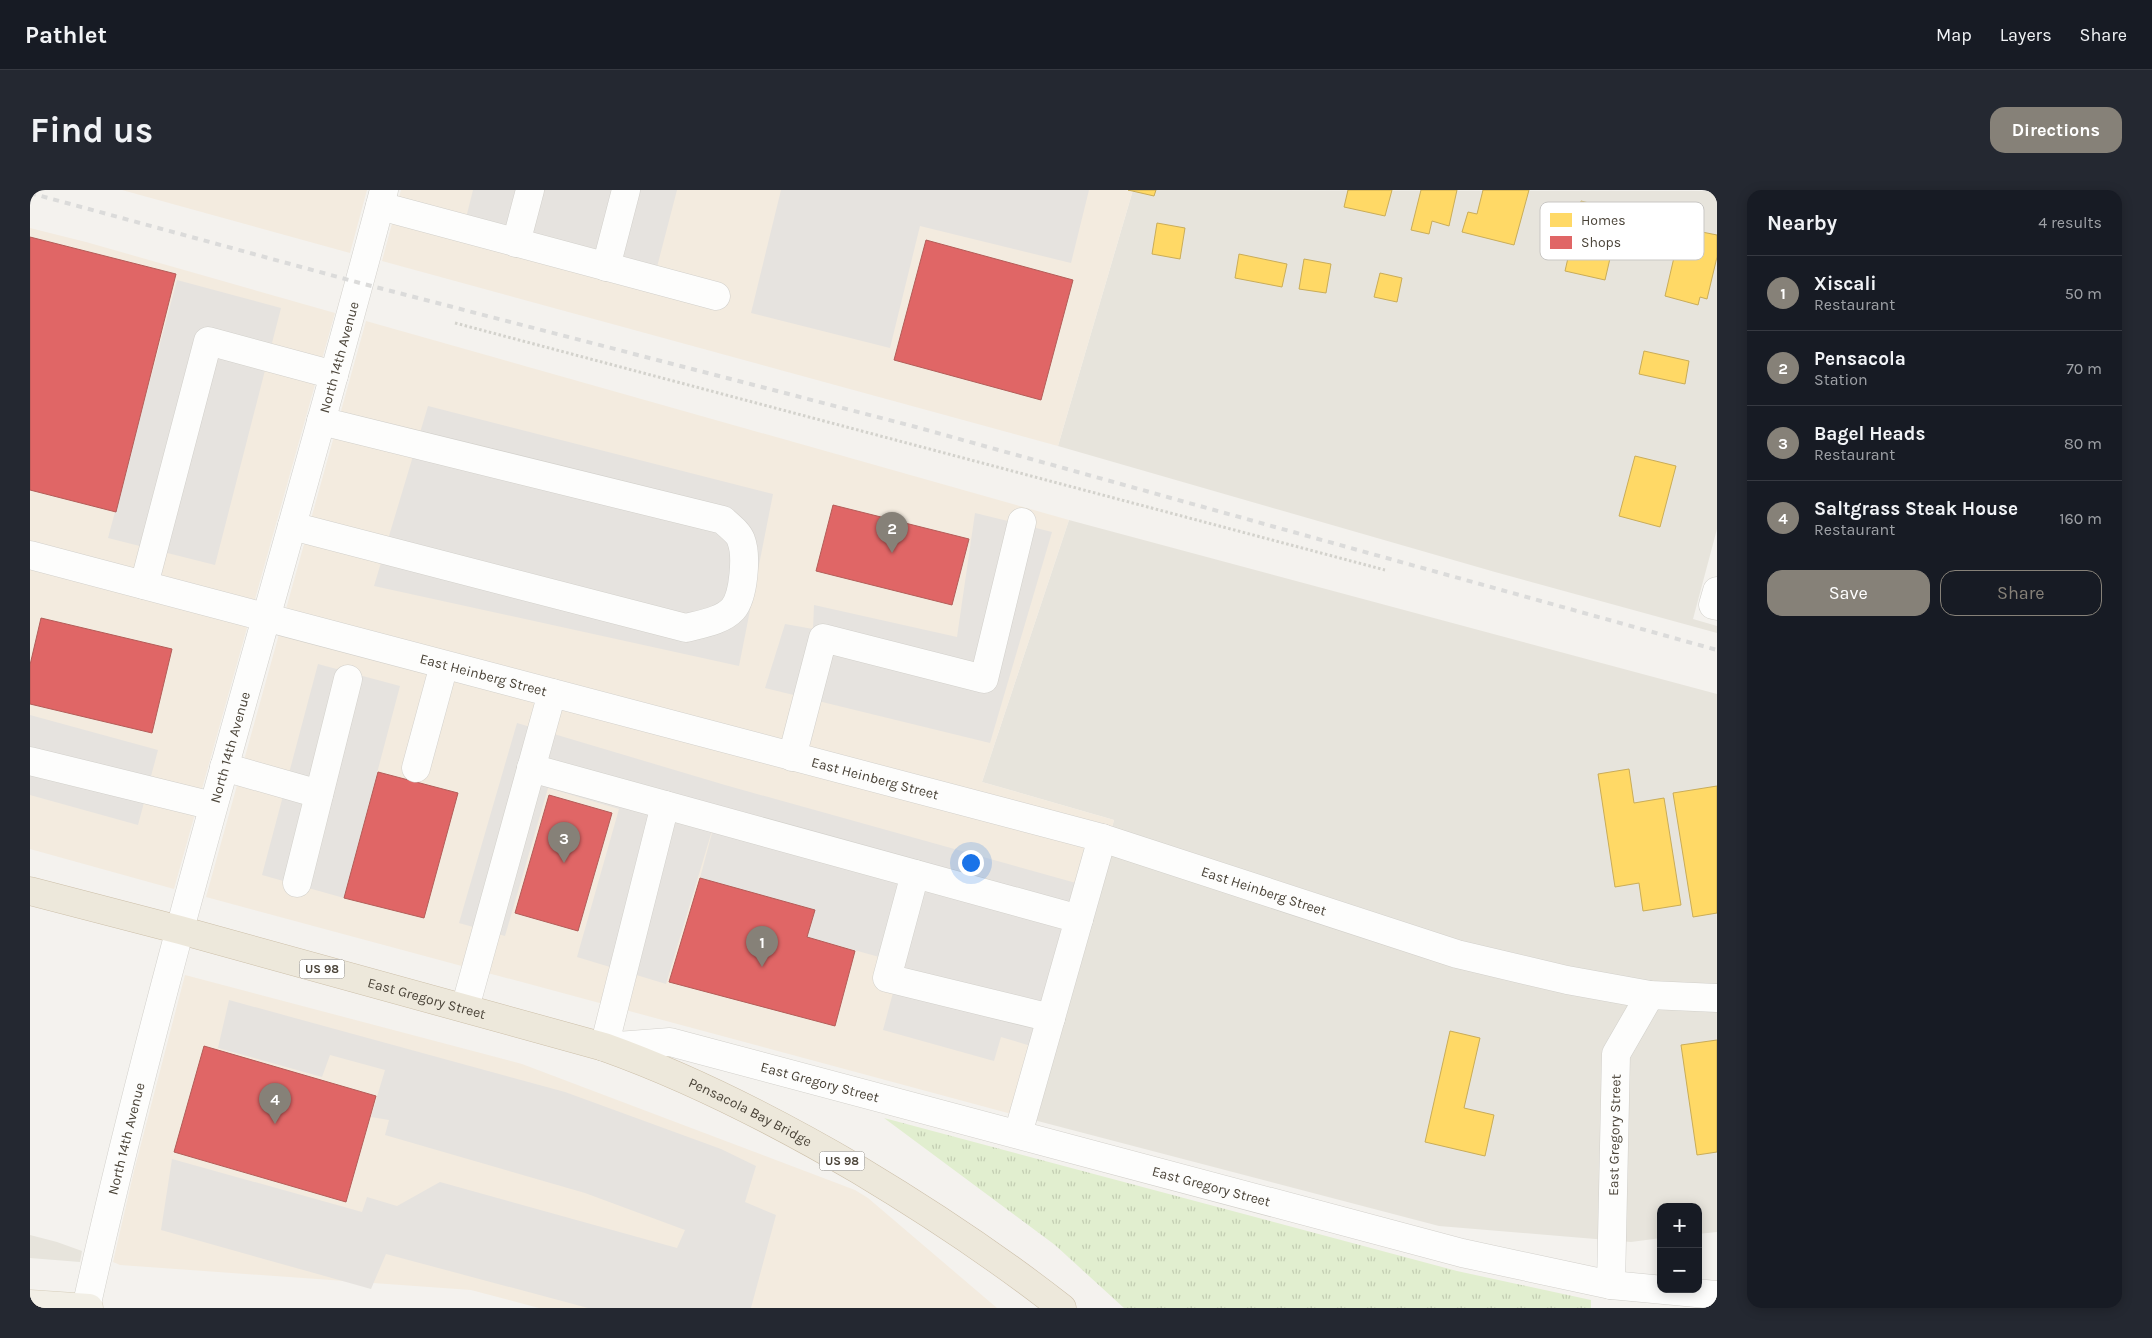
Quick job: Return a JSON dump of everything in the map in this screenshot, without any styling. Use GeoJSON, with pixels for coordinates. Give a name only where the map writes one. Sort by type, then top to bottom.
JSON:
{"type":"FeatureCollection","features":[{"type":"Feature","properties":{"kind":"highway","name":"East Gregory Street"},"geometry":{"type":"LineString","coordinates":[[30,890],[604,1047]]}},
{"type":"Feature","properties":{"kind":"highway","name":"Pensacola Bay Bridge"},"geometry":{"type":"LineString","coordinates":[[604,1047],[682,1077],[769,1118],[930,1213],[1062,1308]]}},
{"type":"Feature","properties":{"kind":"main road"},"geometry":{"type":"LineString","coordinates":[[30,1304],[87,1308]]}},
{"type":"Feature","properties":{"kind":"street"},"geometry":{"type":"LineString","coordinates":[[516,243],[530,190]]}},
{"type":"Feature","properties":{"kind":"street"},"geometry":{"type":"LineString","coordinates":[[606,266],[626,190]]}},
{"type":"Feature","properties":{"kind":"street"},"geometry":{"type":"LineString","coordinates":[[382,198],[516,243],[716,296]]}},
{"type":"Feature","properties":{"kind":"street","name":"North 14th Avenue"},"geometry":{"type":"LineString","coordinates":[[87,1308],[118,1168],[212,806],[267,618],[382,198]]}},
{"type":"Feature","properties":{"kind":"street"},"geometry":{"type":"LineString","coordinates":[[144,585],[208,341],[334,375]]}},
{"type":"Feature","properties":{"kind":"street"},"geometry":{"type":"LineString","coordinates":[[292,526],[686,628],[711,622],[733,608],[741,592],[744,565],[741,539],[722,520],[321,421]]}},
{"type":"Feature","properties":{"kind":"street"},"geometry":{"type":"LineString","coordinates":[[792,757],[823,638],[984,679],[1022,522]]}},
{"type":"Feature","properties":{"kind":"street","name":"East Heinberg Street"},"geometry":{"type":"LineString","coordinates":[[30,555],[1102,838],[1457,954],[1567,980],[1650,995],[1717,998]]}},
{"type":"Feature","properties":{"kind":"street"},"geometry":{"type":"LineString","coordinates":[[416,768],[444,665]]}},
{"type":"Feature","properties":{"kind":"street"},"geometry":{"type":"LineString","coordinates":[[297,883],[348,679]]}},
{"type":"Feature","properties":{"kind":"street"},"geometry":{"type":"LineString","coordinates":[[464,1008],[552,693]]}},
{"type":"Feature","properties":{"kind":"street"},"geometry":{"type":"LineString","coordinates":[[30,761],[212,806]]}},
{"type":"Feature","properties":{"kind":"street"},"geometry":{"type":"LineString","coordinates":[[224,767],[319,794]]}},
{"type":"Feature","properties":{"kind":"street"},"geometry":{"type":"LineString","coordinates":[[532,768],[1079,919]]}},
{"type":"Feature","properties":{"kind":"street"},"geometry":{"type":"LineString","coordinates":[[604,1047],[665,805]]}},
{"type":"Feature","properties":{"kind":"street"},"geometry":{"type":"LineString","coordinates":[[1018,1134],[1102,838]]}},
{"type":"Feature","properties":{"kind":"street"},"geometry":{"type":"LineString","coordinates":[[915,874],[887,978],[1051,1018]]}},
{"type":"Feature","properties":{"kind":"street","name":"East Gregory Street"},"geometry":{"type":"LineString","coordinates":[[1611,1285],[1616,1054],[1650,995]]}},
{"type":"Feature","properties":{"kind":"street","name":"East Gregory Street"},"geometry":{"type":"LineString","coordinates":[[604,1047],[670,1042],[1462,1254],[1611,1285],[1717,1296]]}},
{"type":"Feature","properties":{"kind":"path"},"geometry":{"type":"LineString","coordinates":[[455,323],[1385,570]]}},
{"type":"Feature","properties":{"kind":"shaded area"},"geometry":{"type":"Polygon","coordinates":[[[122,190],[367,190],[350,253],[122,190]]]}},
{"type":"Feature","properties":{"kind":"shaded area"},"geometry":{"type":"Polygon","coordinates":[[[401,190],[1133,190],[1058,446],[382,261],[401,190]]]}},
{"type":"Feature","properties":{"kind":"shaded area"},"geometry":{"type":"Polygon","coordinates":[[[473,190],[677,190],[657,267],[466,218],[473,190]]]}},
{"type":"Feature","properties":{"kind":"shaded area"},"geometry":{"type":"Polygon","coordinates":[[[781,190],[1089,190],[1071,263],[920,226],[890,348],[751,313],[781,190]]]}},
{"type":"Feature","properties":{"kind":"shaded area"},"geometry":{"type":"Polygon","coordinates":[[[1133,190],[1717,191],[1717,529],[1693,619],[1717,626],[1717,633],[1495,572],[1058,446],[1133,190]]]}},
{"type":"Feature","properties":{"kind":"shaded area"},"geometry":{"type":"Polygon","coordinates":[[[30,228],[86,242],[335,313],[174,889],[30,849],[30,228]]]}},
{"type":"Feature","properties":{"kind":"shaded area"},"geometry":{"type":"Polygon","coordinates":[[[177,280],[281,308],[215,565],[108,538],[177,280]]]}},
{"type":"Feature","properties":{"kind":"shaded area"},"geometry":{"type":"Polygon","coordinates":[[[366,321],[1069,520],[982,782],[1114,820],[1030,1119],[206,897],[366,321]]]}},
{"type":"Feature","properties":{"kind":"shaded area"},"geometry":{"type":"Polygon","coordinates":[[[428,406],[773,494],[739,666],[374,586],[428,406]]]}},
{"type":"Feature","properties":{"kind":"shaded area"},"geometry":{"type":"Polygon","coordinates":[[[975,513],[1052,532],[990,743],[765,688],[785,624],[813,629],[814,605],[957,637],[975,513]]]}},
{"type":"Feature","properties":{"kind":"shaded area"},"geometry":{"type":"Polygon","coordinates":[[[1069,520],[1717,694],[1717,1232],[1702,1234],[1702,1203],[1657,1203],[1657,1239],[1631,1242],[1439,1226],[1030,1119],[1114,820],[982,782],[1069,520]]]}},
{"type":"Feature","properties":{"kind":"shaded area"},"geometry":{"type":"Polygon","coordinates":[[[318,664],[400,686],[344,898],[262,875],[318,664]]]}},
{"type":"Feature","properties":{"kind":"shaded area"},"geometry":{"type":"Polygon","coordinates":[[[30,715],[158,750],[138,825],[30,795],[30,715]]]}},
{"type":"Feature","properties":{"kind":"shaded area"},"geometry":{"type":"Polygon","coordinates":[[[517,723],[725,785],[1076,883],[1031,1046],[1001,1037],[994,1061],[883,1030],[901,963],[807,937],[815,910],[700,878],[717,814],[666,984],[577,957],[619,809],[548,788],[505,936],[459,923],[517,723]]]}},
{"type":"Feature","properties":{"kind":"shaded area"},"geometry":{"type":"Polygon","coordinates":[[[185,975],[522,1064],[855,1190],[868,1198],[997,1308],[539,1308],[471,1290],[120,1265],[113,1262],[134,1171],[185,975]]]}},
{"type":"Feature","properties":{"kind":"shaded area"},"geometry":{"type":"Polygon","coordinates":[[[229,1000],[565,1092],[721,1149],[756,1166],[745,1202],[776,1215],[751,1308],[588,1308],[386,1254],[371,1289],[161,1230],[172,1159],[362,1212],[367,1197],[397,1206],[440,1182],[677,1248],[685,1230],[585,1193],[385,1135],[389,1120],[371,1117],[385,1070],[330,1055],[322,1077],[218,1048],[229,1000]]]}},
{"type":"Feature","properties":{"kind":"shaded area"},"geometry":{"type":"Polygon","coordinates":[[[30,1235],[82,1251],[80,1262],[30,1258],[30,1235]]]}},
{"type":"Feature","properties":{"kind":"green space"},"geometry":{"type":"Polygon","coordinates":[[[884,1118],[1457,1271],[1591,1300],[1591,1308],[1124,1308],[1055,1245],[884,1118]]]}},
{"type":"Feature","properties":{"kind":"building: Homes"},"geometry":{"type":"Polygon","coordinates":[[[1128,190],[1156,190],[1154,196],[1128,190]]]}},
{"type":"Feature","properties":{"kind":"building: Homes"},"geometry":{"type":"Polygon","coordinates":[[[1348,190],[1392,190],[1385,216],[1344,207],[1348,190]]]}},
{"type":"Feature","properties":{"kind":"building: Homes"},"geometry":{"type":"Polygon","coordinates":[[[1421,190],[1457,190],[1449,226],[1432,221],[1429,234],[1411,230],[1421,190]]]}},
{"type":"Feature","properties":{"kind":"building: Homes"},"geometry":{"type":"Polygon","coordinates":[[[1483,190],[1529,190],[1514,245],[1462,232],[1468,212],[1477,214],[1483,190]]]}},
{"type":"Feature","properties":{"kind":"building: Homes"},"geometry":{"type":"Polygon","coordinates":[[[1157,223],[1185,228],[1180,259],[1152,254],[1157,223]]]}},
{"type":"Feature","properties":{"kind":"building: Homes"},"geometry":{"type":"Polygon","coordinates":[[[1704,232],[1717,235],[1717,257],[1707,299],[1700,297],[1698,305],[1665,296],[1673,260],[1704,260],[1704,232]]]}},
{"type":"Feature","properties":{"kind":"building: Homes"},"geometry":{"type":"Polygon","coordinates":[[[1239,254],[1287,264],[1282,287],[1235,278],[1239,254]]]}},
{"type":"Feature","properties":{"kind":"building: Homes"},"geometry":{"type":"Polygon","coordinates":[[[1304,259],[1331,264],[1326,293],[1299,289],[1304,259]]]}},
{"type":"Feature","properties":{"kind":"building: Homes"},"geometry":{"type":"Polygon","coordinates":[[[1568,260],[1610,260],[1605,280],[1565,271],[1568,260]]]}},
{"type":"Feature","properties":{"kind":"building: Homes"},"geometry":{"type":"Polygon","coordinates":[[[1380,273],[1402,278],[1397,302],[1374,297],[1380,273]]]}},
{"type":"Feature","properties":{"kind":"building: Homes"},"geometry":{"type":"Polygon","coordinates":[[[1644,351],[1689,361],[1685,384],[1639,374],[1644,351]]]}},
{"type":"Feature","properties":{"kind":"building: Homes"},"geometry":{"type":"Polygon","coordinates":[[[1635,456],[1676,466],[1660,527],[1619,516],[1635,456]]]}},
{"type":"Feature","properties":{"kind":"building: Homes"},"geometry":{"type":"Polygon","coordinates":[[[1629,769],[1634,803],[1664,798],[1681,905],[1643,911],[1639,883],[1615,887],[1598,774],[1629,769]]]}},
{"type":"Feature","properties":{"kind":"building: Homes"},"geometry":{"type":"Polygon","coordinates":[[[1717,786],[1717,913],[1693,917],[1673,793],[1717,786]]]}},
{"type":"Feature","properties":{"kind":"building: Homes"},"geometry":{"type":"Polygon","coordinates":[[[1450,1031],[1480,1038],[1464,1108],[1494,1115],[1485,1156],[1425,1142],[1450,1031]]]}},
{"type":"Feature","properties":{"kind":"building: Homes"},"geometry":{"type":"Polygon","coordinates":[[[1717,1040],[1717,1152],[1697,1155],[1681,1045],[1717,1040]]]}},
{"type":"Feature","properties":{"kind":"building: Shops"},"geometry":{"type":"Polygon","coordinates":[[[30,237],[176,274],[116,512],[30,490],[30,237]]]}},
{"type":"Feature","properties":{"kind":"building: Shops"},"geometry":{"type":"Polygon","coordinates":[[[926,240],[1073,280],[1041,400],[894,360],[926,240]]]}},
{"type":"Feature","properties":{"kind":"building: Shops"},"geometry":{"type":"Polygon","coordinates":[[[833,505],[969,539],[952,605],[816,571],[833,505]]]}},
{"type":"Feature","properties":{"kind":"building: Shops"},"geometry":{"type":"Polygon","coordinates":[[[41,618],[172,649],[152,733],[30,704],[30,665],[41,618]]]}},
{"type":"Feature","properties":{"kind":"building: Shops"},"geometry":{"type":"Polygon","coordinates":[[[378,772],[458,793],[424,918],[344,898],[378,772]]]}},
{"type":"Feature","properties":{"kind":"building: Shops"},"geometry":{"type":"Polygon","coordinates":[[[549,795],[612,813],[578,931],[515,913],[549,795]]]}},
{"type":"Feature","properties":{"kind":"building: Shops"},"geometry":{"type":"Polygon","coordinates":[[[700,878],[815,910],[807,937],[855,951],[835,1026],[669,982],[700,878]]]}},
{"type":"Feature","properties":{"kind":"building: Shops"},"geometry":{"type":"Polygon","coordinates":[[[204,1046],[376,1096],[346,1202],[174,1152],[204,1046]]]}},
{"type":"Feature","properties":{"kind":"railway"},"geometry":{"type":"LineString","coordinates":[[30,193],[360,283],[916,427],[1717,650]]}},
{"type":"Feature","properties":{"kind":"place","name":"Pensacola"},"geometry":{"type":"Point","coordinates":[892,553]}},
{"type":"Feature","properties":{"kind":"place","name":"Bagel Heads"},"geometry":{"type":"Point","coordinates":[564,863]}},
{"type":"Feature","properties":{"kind":"place","name":"Xiscali"},"geometry":{"type":"Point","coordinates":[762,967]}},
{"type":"Feature","properties":{"kind":"place","name":"Saltgrass Steak House"},"geometry":{"type":"Point","coordinates":[275,1124]}}]}
